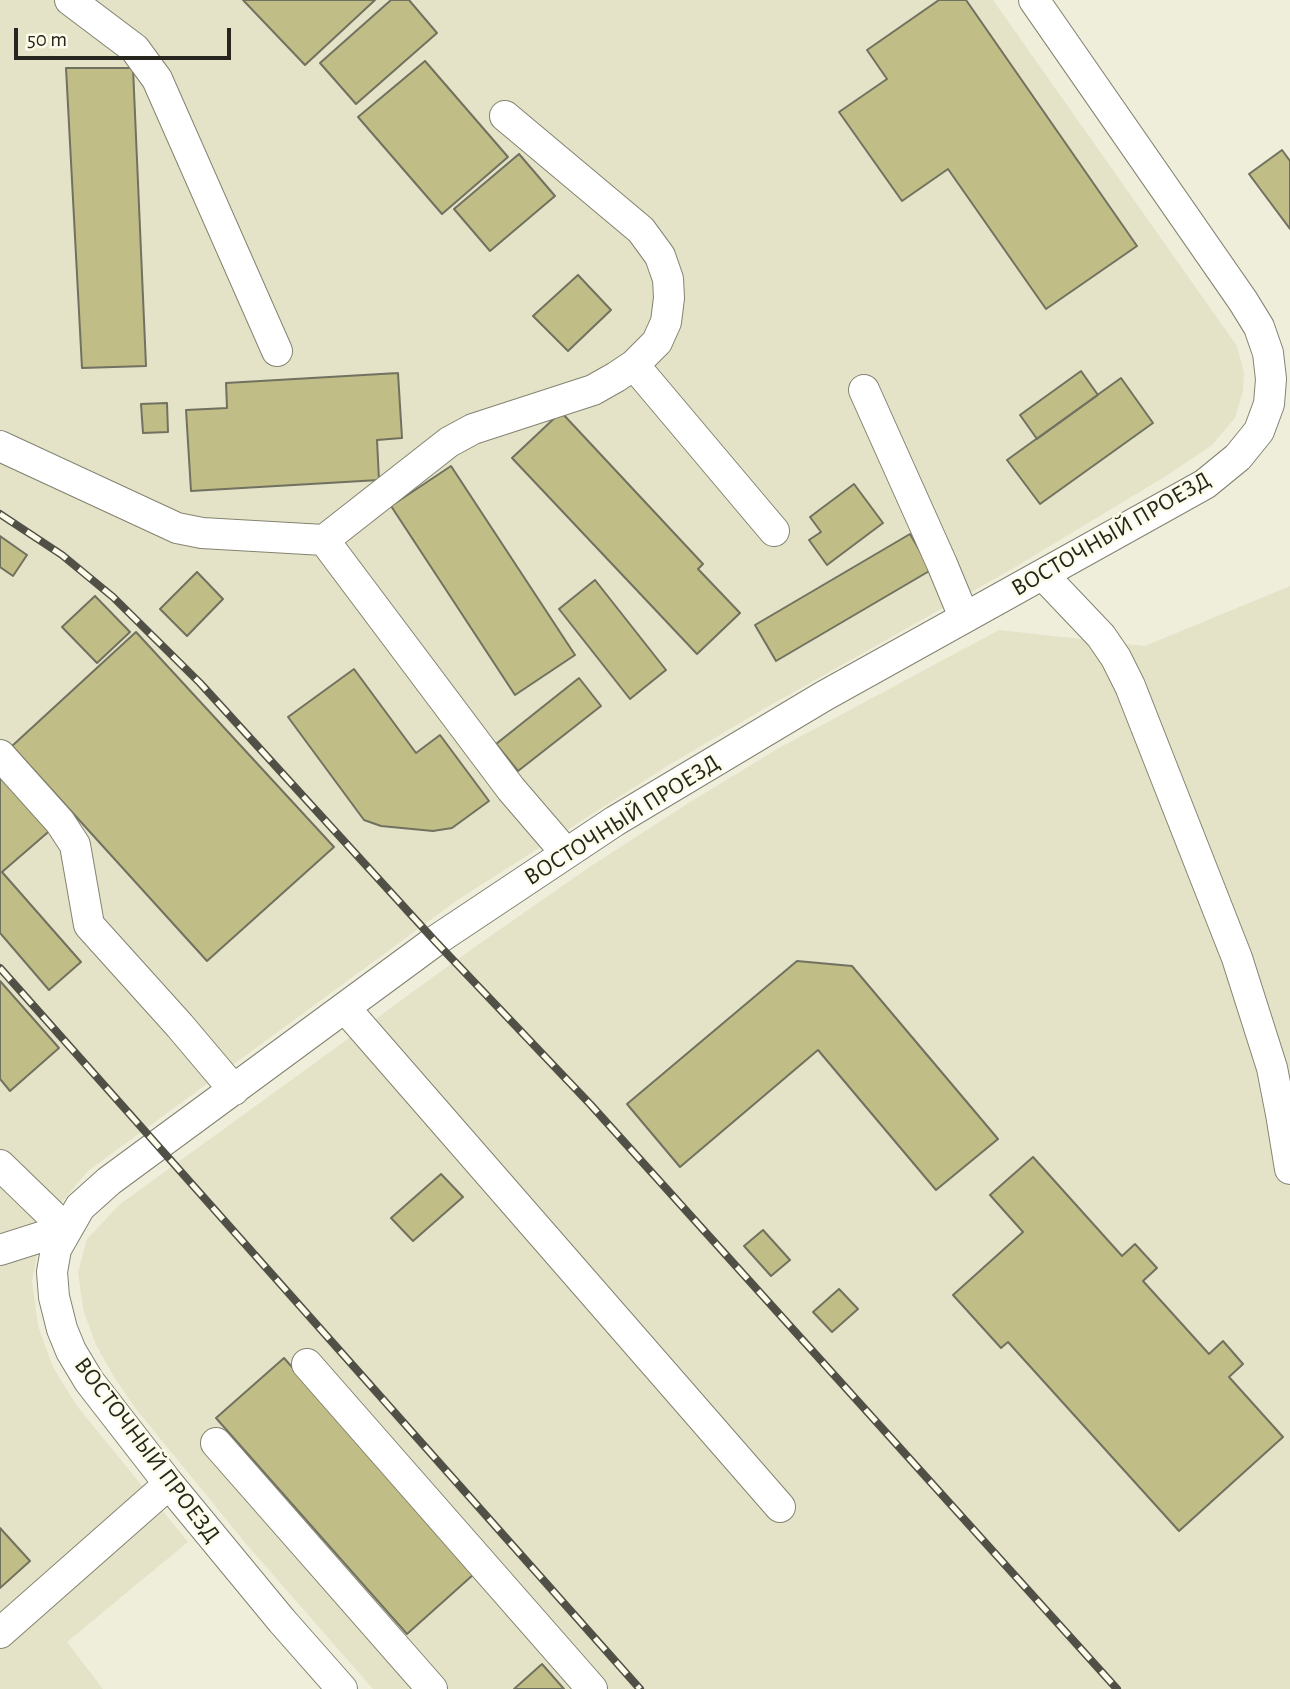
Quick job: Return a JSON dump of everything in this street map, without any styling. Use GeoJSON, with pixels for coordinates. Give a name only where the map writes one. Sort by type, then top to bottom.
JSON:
{"type":"FeatureCollection","features":[{"type":"Feature","properties":{"kind":"street"},"geometry":{"type":"LineString","coordinates":[[70,0],[135,49],[157,79],[277,351]]}},
{"type":"Feature","properties":{"kind":"street","name":"ВОСТОЧНЫЙ ПРОЕЗД"},"geometry":{"type":"LineString","coordinates":[[342,1689],[169,1484],[89,1381],[71,1351],[62,1329],[54,1297],[52,1272],[56,1250],[80,1207],[109,1181],[435,940],[615,821],[813,703],[1205,484],[1238,457],[1259,431],[1269,404],[1271,379],[1268,353],[1259,327],[1041,4]]}},
{"type":"Feature","properties":{"kind":"street"},"geometry":{"type":"LineString","coordinates":[[0,446],[177,528],[202,533],[324,540],[461,435],[472,429],[593,390],[616,377],[634,365],[657,342],[666,322],[668,279],[660,256],[641,230],[505,116]]}},
{"type":"Feature","properties":{"kind":"street"},"geometry":{"type":"LineString","coordinates":[[634,365],[774,531]]}},
{"type":"Feature","properties":{"kind":"street"},"geometry":{"type":"LineString","coordinates":[[864,390],[964,617]]}},
{"type":"Feature","properties":{"kind":"street"},"geometry":{"type":"LineString","coordinates":[[324,540],[511,789],[566,853]]}},
{"type":"Feature","properties":{"kind":"street"},"geometry":{"type":"LineString","coordinates":[[1043,575],[1101,636],[1130,686],[1241,970],[1272,1068],[1290,1169]]}},
{"type":"Feature","properties":{"kind":"street"},"geometry":{"type":"LineString","coordinates":[[0,755],[60,822],[75,845],[89,925],[234,1090]]}},
{"type":"Feature","properties":{"kind":"street"},"geometry":{"type":"LineString","coordinates":[[345,1008],[780,1507]]}},
{"type":"Feature","properties":{"kind":"street"},"geometry":{"type":"LineString","coordinates":[[0,1165],[66,1229],[0,1250]]}},
{"type":"Feature","properties":{"kind":"street"},"geometry":{"type":"LineString","coordinates":[[307,1364],[592,1689]]}},
{"type":"Feature","properties":{"kind":"street"},"geometry":{"type":"LineString","coordinates":[[216,1443],[432,1689]]}},
{"type":"Feature","properties":{"kind":"street"},"geometry":{"type":"LineString","coordinates":[[0,1633],[169,1484]]}},
{"type":"Feature","properties":{"kind":"shaded area"},"geometry":{"type":"Polygon","coordinates":[[[0,0],[993,0],[1237,346],[1244,373],[1243,391],[1235,418],[1212,445],[1166,476],[1012,569],[669,765],[459,899],[88,1171],[56,1209],[41,1236],[32,1281],[38,1326],[53,1367],[77,1406],[188,1542],[67,1642],[103,1689],[0,1689],[0,0]]]}},
{"type":"Feature","properties":{"kind":"shaded area"},"geometry":{"type":"Polygon","coordinates":[[[1290,586],[1290,1689],[373,1689],[247,1545],[136,1409],[116,1380],[96,1345],[83,1309],[78,1272],[87,1239],[119,1205],[469,951],[588,868],[779,748],[999,630],[1145,646],[1290,586]]]}},
{"type":"Feature","properties":{"kind":"building"},"geometry":{"type":"Polygon","coordinates":[[[243,0],[375,0],[305,65],[243,0]]]}},
{"type":"Feature","properties":{"kind":"building"},"geometry":{"type":"Polygon","coordinates":[[[391,0],[409,0],[437,33],[356,104],[320,63],[391,0]]]}},
{"type":"Feature","properties":{"kind":"building"},"geometry":{"type":"Polygon","coordinates":[[[939,0],[966,0],[1137,246],[1046,309],[948,169],[902,201],[839,112],[887,79],[867,50],[939,0]]]}},
{"type":"Feature","properties":{"kind":"building"},"geometry":{"type":"Polygon","coordinates":[[[425,61],[508,157],[442,214],[358,117],[425,61]]]}},
{"type":"Feature","properties":{"kind":"building"},"geometry":{"type":"Polygon","coordinates":[[[66,68],[133,68],[146,366],[82,368],[66,68]]]}},
{"type":"Feature","properties":{"kind":"building"},"geometry":{"type":"Polygon","coordinates":[[[1282,150],[1290,161],[1290,229],[1249,174],[1282,150]]]}},
{"type":"Feature","properties":{"kind":"building"},"geometry":{"type":"Polygon","coordinates":[[[519,154],[555,196],[490,251],[454,209],[519,154]]]}},
{"type":"Feature","properties":{"kind":"building"},"geometry":{"type":"Polygon","coordinates":[[[578,275],[611,310],[568,351],[533,316],[578,275]]]}},
{"type":"Feature","properties":{"kind":"building"},"geometry":{"type":"Polygon","coordinates":[[[1081,371],[1098,395],[1037,439],[1020,415],[1081,371]]]}},
{"type":"Feature","properties":{"kind":"building"},"geometry":{"type":"Polygon","coordinates":[[[398,373],[402,438],[377,440],[379,480],[191,491],[186,410],[227,408],[226,383],[398,373]]]}},
{"type":"Feature","properties":{"kind":"building"},"geometry":{"type":"Polygon","coordinates":[[[1121,378],[1153,423],[1040,504],[1007,460],[1121,378]]]}},
{"type":"Feature","properties":{"kind":"building"},"geometry":{"type":"Polygon","coordinates":[[[167,403],[168,432],[143,433],[141,404],[167,403]]]}},
{"type":"Feature","properties":{"kind":"building"},"geometry":{"type":"Polygon","coordinates":[[[561,412],[703,564],[698,569],[740,613],[697,654],[512,458],[561,412]]]}},
{"type":"Feature","properties":{"kind":"building"},"geometry":{"type":"Polygon","coordinates":[[[451,466],[575,655],[515,695],[391,506],[451,466]]]}},
{"type":"Feature","properties":{"kind":"building"},"geometry":{"type":"Polygon","coordinates":[[[854,484],[883,523],[827,565],[809,540],[821,532],[810,517],[854,484]]]}},
{"type":"Feature","properties":{"kind":"building"},"geometry":{"type":"Polygon","coordinates":[[[910,534],[931,570],[776,661],[755,625],[910,534]]]}},
{"type":"Feature","properties":{"kind":"building"},"geometry":{"type":"Polygon","coordinates":[[[0,536],[27,555],[13,576],[0,567],[0,536]]]}},
{"type":"Feature","properties":{"kind":"building"},"geometry":{"type":"Polygon","coordinates":[[[197,572],[223,599],[187,636],[160,609],[197,572]]]}},
{"type":"Feature","properties":{"kind":"building"},"geometry":{"type":"Polygon","coordinates":[[[595,580],[666,670],[630,699],[559,609],[595,580]]]}},
{"type":"Feature","properties":{"kind":"building"},"geometry":{"type":"Polygon","coordinates":[[[95,596],[130,632],[97,663],[62,627],[95,596]]]}},
{"type":"Feature","properties":{"kind":"building"},"geometry":{"type":"Polygon","coordinates":[[[136,632],[334,847],[207,961],[12,746],[136,632]]]}},
{"type":"Feature","properties":{"kind":"building"},"geometry":{"type":"Polygon","coordinates":[[[354,669],[416,753],[440,735],[489,801],[452,828],[433,831],[381,826],[364,820],[288,717],[354,669]]]}},
{"type":"Feature","properties":{"kind":"building"},"geometry":{"type":"Polygon","coordinates":[[[579,678],[601,706],[518,771],[496,744],[579,678]]]}},
{"type":"Feature","properties":{"kind":"building"},"geometry":{"type":"Polygon","coordinates":[[[0,766],[54,827],[2,872],[81,962],[49,990],[0,933],[0,766]]]}},
{"type":"Feature","properties":{"kind":"building"},"geometry":{"type":"Polygon","coordinates":[[[797,961],[852,966],[998,1139],[936,1190],[818,1050],[680,1167],[627,1104],[797,961]]]}},
{"type":"Feature","properties":{"kind":"building"},"geometry":{"type":"Polygon","coordinates":[[[0,981],[59,1048],[10,1091],[0,1079],[0,981]]]}},
{"type":"Feature","properties":{"kind":"building"},"geometry":{"type":"Polygon","coordinates":[[[1033,1157],[1122,1256],[1135,1244],[1157,1268],[1143,1281],[1209,1354],[1223,1341],[1243,1364],[1229,1377],[1283,1437],[1179,1531],[1008,1342],[1001,1348],[953,1295],[1023,1232],[990,1195],[1033,1157]]]}},
{"type":"Feature","properties":{"kind":"building"},"geometry":{"type":"Polygon","coordinates":[[[441,1174],[463,1197],[413,1241],[391,1218],[441,1174]]]}},
{"type":"Feature","properties":{"kind":"building"},"geometry":{"type":"Polygon","coordinates":[[[763,1230],[790,1260],[771,1276],[744,1246],[763,1230]]]}},
{"type":"Feature","properties":{"kind":"building"},"geometry":{"type":"Polygon","coordinates":[[[839,1289],[858,1309],[832,1332],[813,1312],[839,1289]]]}},
{"type":"Feature","properties":{"kind":"building"},"geometry":{"type":"Polygon","coordinates":[[[284,1358],[474,1574],[407,1634],[216,1418],[284,1358]]]}},
{"type":"Feature","properties":{"kind":"building"},"geometry":{"type":"Polygon","coordinates":[[[0,1528],[30,1561],[0,1588],[0,1528]]]}},
{"type":"Feature","properties":{"kind":"building"},"geometry":{"type":"Polygon","coordinates":[[[542,1664],[564,1689],[514,1689],[542,1664]]]}},
{"type":"Feature","properties":{"kind":"railway"},"geometry":{"type":"LineString","coordinates":[[0,514],[62,555],[113,597],[200,683],[435,941],[590,1104],[1117,1689]]}},
{"type":"Feature","properties":{"kind":"railway"},"geometry":{"type":"LineString","coordinates":[[0,968],[640,1689]]}}]}
